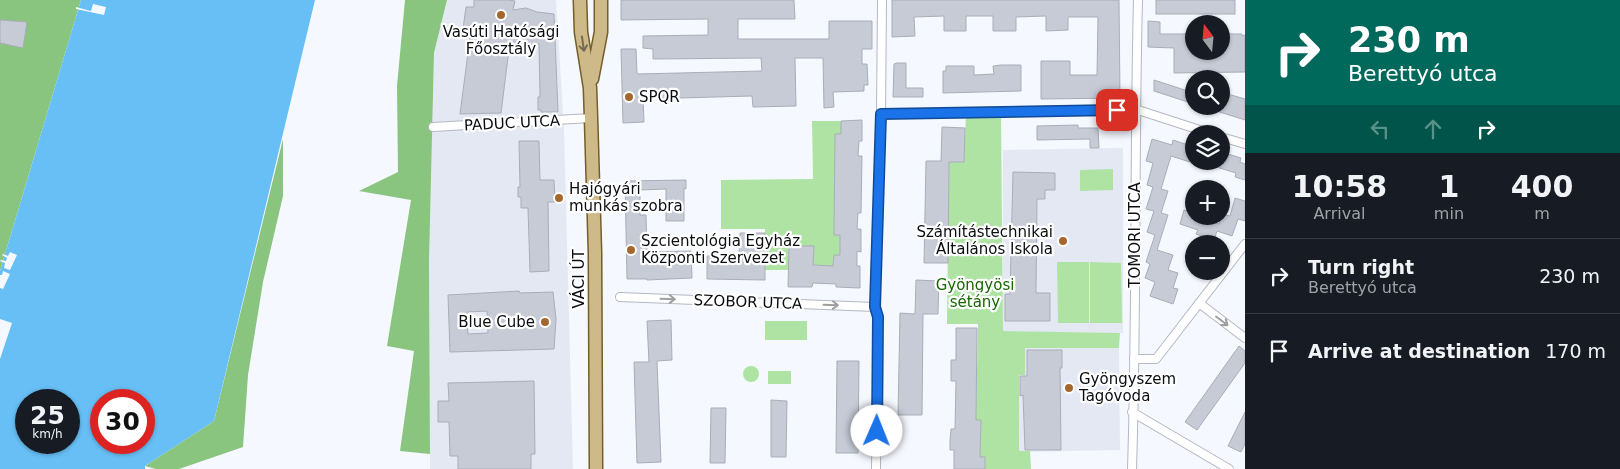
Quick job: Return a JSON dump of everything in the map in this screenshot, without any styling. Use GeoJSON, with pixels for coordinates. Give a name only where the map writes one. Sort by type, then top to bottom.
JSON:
{"type":"FeatureCollection","features":[{"type":"Feature","properties":{"kind":"main road","name":"VÁCI ÚT"},"geometry":{"type":"LineString","coordinates":[[580,0],[581,32],[590,88],[595,262],[596,469]]}},
{"type":"Feature","properties":{"kind":"main road","name":"VÁCI ÚT"},"geometry":{"type":"LineString","coordinates":[[590,88],[601,32],[601,0]]}},
{"type":"Feature","properties":{"kind":"street"},"geometry":{"type":"LineString","coordinates":[[876,469],[878,317],[875,307],[881,114],[882,0]]}},
{"type":"Feature","properties":{"kind":"street","name":"TOMORI UTCA"},"geometry":{"type":"LineString","coordinates":[[1132,469],[1138,0]]}},
{"type":"Feature","properties":{"kind":"street"},"geometry":{"type":"LineString","coordinates":[[881,114],[1136,109],[1185,125]]}},
{"type":"Feature","properties":{"kind":"street","name":"PADUC UTCA"},"geometry":{"type":"LineString","coordinates":[[433,127],[591,118]]}},
{"type":"Feature","properties":{"kind":"street"},"geometry":{"type":"LineString","coordinates":[[1230,139],[1245,144]]}},
{"type":"Feature","properties":{"kind":"street"},"geometry":{"type":"LineString","coordinates":[[1134,359],[1156,359],[1245,244]]}},
{"type":"Feature","properties":{"kind":"street","name":"SZOBOR UTCA"},"geometry":{"type":"LineString","coordinates":[[620,297],[875,307]]}},
{"type":"Feature","properties":{"kind":"street"},"geometry":{"type":"LineString","coordinates":[[1199,303],[1245,338]]}},
{"type":"Feature","properties":{"kind":"street"},"geometry":{"type":"LineString","coordinates":[[1132,412],[1229,469]]}},
{"type":"Feature","properties":{"kind":"shaded area"},"geometry":{"type":"Polygon","coordinates":[[[447,0],[556,0],[564,129],[573,469],[430,469],[429,262],[434,53],[447,0]]]}},
{"type":"Feature","properties":{"kind":"shaded area","name":"Számítástechnikai Általános Iskola"},"geometry":{"type":"Polygon","coordinates":[[[1123,148],[1123,333],[1003,332],[1003,150],[1123,148]]]}},
{"type":"Feature","properties":{"kind":"shaded area","name":"Gyöngyszem Tagóvoda"},"geometry":{"type":"Polygon","coordinates":[[[1025,348],[1119,348],[1120,450],[1019,452],[1019,375],[1025,374],[1025,348]]]}},
{"type":"Feature","properties":{"kind":"green space"},"geometry":{"type":"Polygon","coordinates":[[[0,0],[81,0],[0,271],[0,0]]]}},
{"type":"Feature","properties":{"kind":"green space"},"geometry":{"type":"Polygon","coordinates":[[[405,0],[447,0],[434,53],[429,262],[430,454],[400,451],[414,351],[387,346],[411,200],[359,191],[398,172],[397,86],[405,0]]]}},
{"type":"Feature","properties":{"kind":"green space","name":"Gyöngyösi sétány"},"geometry":{"type":"Polygon","coordinates":[[[966,113],[1001,113],[1003,331],[1120,333],[1119,348],[1025,348],[1025,375],[1019,375],[1019,451],[1030,451],[1031,469],[985,469],[985,457],[980,457],[981,420],[976,420],[978,324],[947,324],[949,162],[964,162],[966,113]]]}},
{"type":"Feature","properties":{"kind":"green space"},"geometry":{"type":"Polygon","coordinates":[[[812,121],[841,121],[841,134],[835,135],[835,159],[841,173],[834,174],[834,195],[840,195],[834,207],[834,235],[840,235],[840,255],[834,255],[833,266],[813,265],[813,246],[789,246],[788,270],[765,270],[765,229],[721,229],[721,180],[813,179],[812,121]]]}},
{"type":"Feature","properties":{"kind":"green space"},"geometry":{"type":"Polygon","coordinates":[[[283,139],[283,196],[263,282],[248,375],[243,447],[179,469],[156,469],[145,466],[214,421],[283,139]]]}},
{"type":"Feature","properties":{"kind":"green space"},"geometry":{"type":"Polygon","coordinates":[[[1113,169],[1113,190],[1080,191],[1080,170],[1113,169]]]}},
{"type":"Feature","properties":{"kind":"green space"},"geometry":{"type":"Polygon","coordinates":[[[1057,262],[1089,262],[1089,323],[1058,323],[1057,262]]]}},
{"type":"Feature","properties":{"kind":"green space"},"geometry":{"type":"Polygon","coordinates":[[[1090,262],[1121,263],[1122,323],[1090,323],[1090,262]]]}},
{"type":"Feature","properties":{"kind":"green space"},"geometry":{"type":"Polygon","coordinates":[[[765,321],[807,321],[807,340],[765,340],[765,321]]]}},
{"type":"Feature","properties":{"kind":"green space"},"geometry":{"type":"Polygon","coordinates":[[[748,366],[754,366],[759,371],[757,380],[748,382],[743,377],[743,371],[748,366]]]}},
{"type":"Feature","properties":{"kind":"green space"},"geometry":{"type":"Polygon","coordinates":[[[768,371],[791,371],[791,384],[768,384],[768,371]]]}},
{"type":"Feature","properties":{"kind":"water"},"geometry":{"type":"Polygon","coordinates":[[[81,0],[315,0],[214,421],[145,466],[145,469],[0,469],[0,271],[81,0]]]}},
{"type":"Feature","properties":{"kind":"pier"},"geometry":{"type":"Polygon","coordinates":[[[93,4],[106,7],[104,15],[76,9],[76,7],[91,11],[93,4]]]}},
{"type":"Feature","properties":{"kind":"pier"},"geometry":{"type":"Polygon","coordinates":[[[10,252],[17,255],[10,270],[4,268],[5,263],[0,261],[6,261],[7,258],[2,255],[8,256],[10,252]]]}},
{"type":"Feature","properties":{"kind":"pier"},"geometry":{"type":"Polygon","coordinates":[[[3,271],[10,274],[3,289],[0,288],[0,275],[2,275],[3,271]]]}},
{"type":"Feature","properties":{"kind":"pier"},"geometry":{"type":"Polygon","coordinates":[[[0,319],[12,323],[0,359],[0,319]]]}},
{"type":"Feature","properties":{"kind":"building"},"geometry":{"type":"Polygon","coordinates":[[[474,0],[515,1],[513,10],[526,8],[537,12],[554,14],[558,112],[541,112],[541,110],[538,110],[538,97],[540,97],[539,44],[522,45],[510,41],[501,113],[460,114],[471,30],[463,29],[466,7],[474,7],[474,0]]]}},
{"type":"Feature","properties":{"kind":"building"},"geometry":{"type":"Polygon","coordinates":[[[621,0],[794,0],[795,19],[738,19],[738,39],[829,39],[829,21],[872,21],[872,49],[862,49],[862,64],[867,64],[868,85],[864,85],[864,91],[833,92],[834,107],[824,108],[823,58],[795,58],[796,106],[753,107],[752,96],[643,99],[644,122],[623,123],[621,49],[636,49],[637,74],[762,71],[761,58],[653,59],[653,49],[643,48],[643,36],[708,35],[708,19],[621,20],[621,0]]]}},
{"type":"Feature","properties":{"kind":"building"},"geometry":{"type":"Polygon","coordinates":[[[892,0],[1119,0],[1120,98],[1041,99],[1041,61],[1070,61],[1070,75],[1097,75],[1098,17],[1068,17],[1068,30],[1046,31],[1046,16],[1016,17],[1016,31],[993,31],[993,16],[966,16],[966,31],[944,31],[944,16],[914,17],[915,36],[892,37],[892,0]]]}},
{"type":"Feature","properties":{"kind":"building"},"geometry":{"type":"Polygon","coordinates":[[[1156,0],[1235,0],[1235,14],[1156,14],[1156,0]]]}},
{"type":"Feature","properties":{"kind":"building"},"geometry":{"type":"Polygon","coordinates":[[[0,20],[27,22],[23,48],[0,43],[0,20]]]}},
{"type":"Feature","properties":{"kind":"building"},"geometry":{"type":"Polygon","coordinates":[[[1148,21],[1160,22],[1160,34],[1185,34],[1185,60],[1230,60],[1230,34],[1242,34],[1242,36],[1245,35],[1245,72],[1185,70],[1185,73],[1174,73],[1174,48],[1148,47],[1148,21]]]}},
{"type":"Feature","properties":{"kind":"building"},"geometry":{"type":"Polygon","coordinates":[[[906,63],[906,88],[923,88],[923,97],[893,97],[894,64],[906,63]]]}},
{"type":"Feature","properties":{"kind":"building"},"geometry":{"type":"Polygon","coordinates":[[[1021,65],[1021,91],[943,93],[943,71],[946,71],[946,66],[974,66],[974,75],[994,74],[993,66],[1021,65]]]}},
{"type":"Feature","properties":{"kind":"building"},"geometry":{"type":"Polygon","coordinates":[[[1154,80],[1185,90],[1185,101],[1154,91],[1154,80]]]}},
{"type":"Feature","properties":{"kind":"building"},"geometry":{"type":"Polygon","coordinates":[[[1230,95],[1245,99],[1245,120],[1229,115],[1230,95]]]}},
{"type":"Feature","properties":{"kind":"building"},"geometry":{"type":"Polygon","coordinates":[[[862,120],[862,141],[859,141],[858,156],[862,156],[861,213],[858,213],[857,229],[861,229],[861,252],[857,251],[857,266],[860,266],[860,288],[836,287],[836,284],[813,283],[812,287],[788,287],[789,246],[814,246],[813,265],[833,266],[834,255],[840,255],[840,235],[834,235],[835,134],[841,134],[841,121],[862,120]]]}},
{"type":"Feature","properties":{"kind":"building"},"geometry":{"type":"Polygon","coordinates":[[[1078,125],[1078,128],[1098,128],[1099,148],[1090,148],[1090,139],[1037,140],[1037,126],[1078,125]]]}},
{"type":"Feature","properties":{"kind":"building"},"geometry":{"type":"Polygon","coordinates":[[[942,127],[965,128],[964,162],[949,162],[948,263],[924,263],[926,161],[941,161],[942,127]]]}},
{"type":"Feature","properties":{"kind":"building"},"geometry":{"type":"Polygon","coordinates":[[[1152,139],[1172,145],[1173,140],[1185,144],[1185,160],[1171,156],[1161,189],[1168,191],[1161,213],[1168,215],[1157,250],[1173,255],[1168,270],[1178,273],[1173,288],[1178,289],[1173,304],[1150,296],[1155,282],[1145,278],[1150,264],[1146,262],[1155,235],[1147,232],[1154,211],[1146,209],[1153,187],[1147,185],[1153,163],[1146,161],[1152,139]]]}},
{"type":"Feature","properties":{"kind":"building"},"geometry":{"type":"Polygon","coordinates":[[[519,141],[539,141],[540,180],[554,180],[555,202],[548,202],[549,271],[530,272],[528,208],[521,208],[521,197],[518,197],[518,187],[520,187],[519,141]]]}},
{"type":"Feature","properties":{"kind":"building"},"geometry":{"type":"Polygon","coordinates":[[[1230,155],[1241,158],[1240,162],[1245,164],[1245,180],[1235,177],[1236,173],[1226,170],[1230,170],[1230,155]]]}},
{"type":"Feature","properties":{"kind":"building"},"geometry":{"type":"Polygon","coordinates":[[[1013,172],[1055,173],[1055,190],[1045,190],[1045,199],[1037,199],[1036,293],[1050,293],[1050,321],[1005,321],[1005,294],[1010,294],[1013,172]]]}},
{"type":"Feature","properties":{"kind":"building"},"geometry":{"type":"Polygon","coordinates":[[[686,180],[686,189],[684,188],[684,221],[666,221],[666,189],[640,190],[640,215],[646,215],[647,252],[691,251],[692,278],[627,279],[625,181],[686,180]]]}},
{"type":"Feature","properties":{"kind":"building"},"geometry":{"type":"Polygon","coordinates":[[[1235,198],[1245,201],[1245,221],[1238,219],[1232,236],[1217,231],[1216,235],[1199,235],[1196,234],[1198,230],[1180,224],[1184,210],[1185,225],[1230,225],[1230,216],[1235,198]]]}},
{"type":"Feature","properties":{"kind":"building"},"geometry":{"type":"Polygon","coordinates":[[[740,233],[765,233],[765,280],[707,279],[707,256],[739,256],[740,233]]]}},
{"type":"Feature","properties":{"kind":"building"},"geometry":{"type":"Polygon","coordinates":[[[916,280],[939,281],[938,314],[923,314],[922,415],[898,415],[900,313],[915,314],[916,280]]]}},
{"type":"Feature","properties":{"kind":"building","name":"Blue Cube"},"geometry":{"type":"Polygon","coordinates":[[[519,291],[520,293],[553,292],[556,319],[554,349],[450,352],[448,295],[519,291]],[[487,311],[467,312],[468,334],[488,333],[487,311]]]}},
{"type":"Feature","properties":{"kind":"building"},"geometry":{"type":"Polygon","coordinates":[[[671,320],[672,360],[657,361],[661,462],[637,463],[634,362],[649,362],[647,321],[671,320]]]}},
{"type":"Feature","properties":{"kind":"building"},"geometry":{"type":"Polygon","coordinates":[[[956,328],[977,328],[976,420],[981,420],[980,457],[985,457],[985,469],[954,469],[954,450],[950,450],[951,429],[955,429],[956,381],[951,381],[951,360],[956,360],[956,328]]]}},
{"type":"Feature","properties":{"kind":"building"},"geometry":{"type":"Polygon","coordinates":[[[1239,346],[1245,351],[1245,363],[1197,430],[1185,422],[1239,346]]]}},
{"type":"Feature","properties":{"kind":"building"},"geometry":{"type":"Polygon","coordinates":[[[1027,350],[1062,350],[1062,368],[1060,368],[1061,450],[1025,450],[1023,395],[1020,396],[1020,376],[1027,376],[1027,350]]]}},
{"type":"Feature","properties":{"kind":"building"},"geometry":{"type":"Polygon","coordinates":[[[837,361],[859,361],[858,453],[836,453],[837,361]]]}},
{"type":"Feature","properties":{"kind":"building"},"geometry":{"type":"Polygon","coordinates":[[[534,381],[535,454],[531,454],[531,469],[458,469],[458,456],[450,456],[449,422],[438,422],[438,401],[449,401],[448,383],[534,381]]]}},
{"type":"Feature","properties":{"kind":"building"},"geometry":{"type":"Polygon","coordinates":[[[771,400],[787,401],[786,457],[771,457],[771,400]]]}},
{"type":"Feature","properties":{"kind":"building"},"geometry":{"type":"Polygon","coordinates":[[[711,408],[726,408],[725,463],[710,463],[711,408]]]}},
{"type":"Feature","properties":{"kind":"building"},"geometry":{"type":"Polygon","coordinates":[[[1245,412],[1245,444],[1241,452],[1228,446],[1245,412]]]}},
{"type":"Feature","properties":{"kind":"place","name":"Vasúti Hatósági Főosztály"},"geometry":{"type":"Point","coordinates":[501,15]}},
{"type":"Feature","properties":{"kind":"place","name":"SPQR"},"geometry":{"type":"Point","coordinates":[629,97]}},
{"type":"Feature","properties":{"kind":"place","name":"Hajógyári munkás szobra"},"geometry":{"type":"Point","coordinates":[559,198]}},
{"type":"Feature","properties":{"kind":"place","name":"Számítástechnikai Általános Iskola"},"geometry":{"type":"Point","coordinates":[1063,241]}},
{"type":"Feature","properties":{"kind":"place","name":"Szcientológia Egyház Központi Szervezet"},"geometry":{"type":"Point","coordinates":[631,250]}},
{"type":"Feature","properties":{"kind":"place","name":"Blue Cube"},"geometry":{"type":"Point","coordinates":[545,322]}},
{"type":"Feature","properties":{"kind":"place","name":"Gyöngyszem Tagóvoda"},"geometry":{"type":"Point","coordinates":[1069,388]}},
{"type":"Feature","properties":{"kind":"route"},"geometry":{"type":"LineString","coordinates":[[877,431],[878,317],[875,307],[881,114],[1117,110]]}}]}
